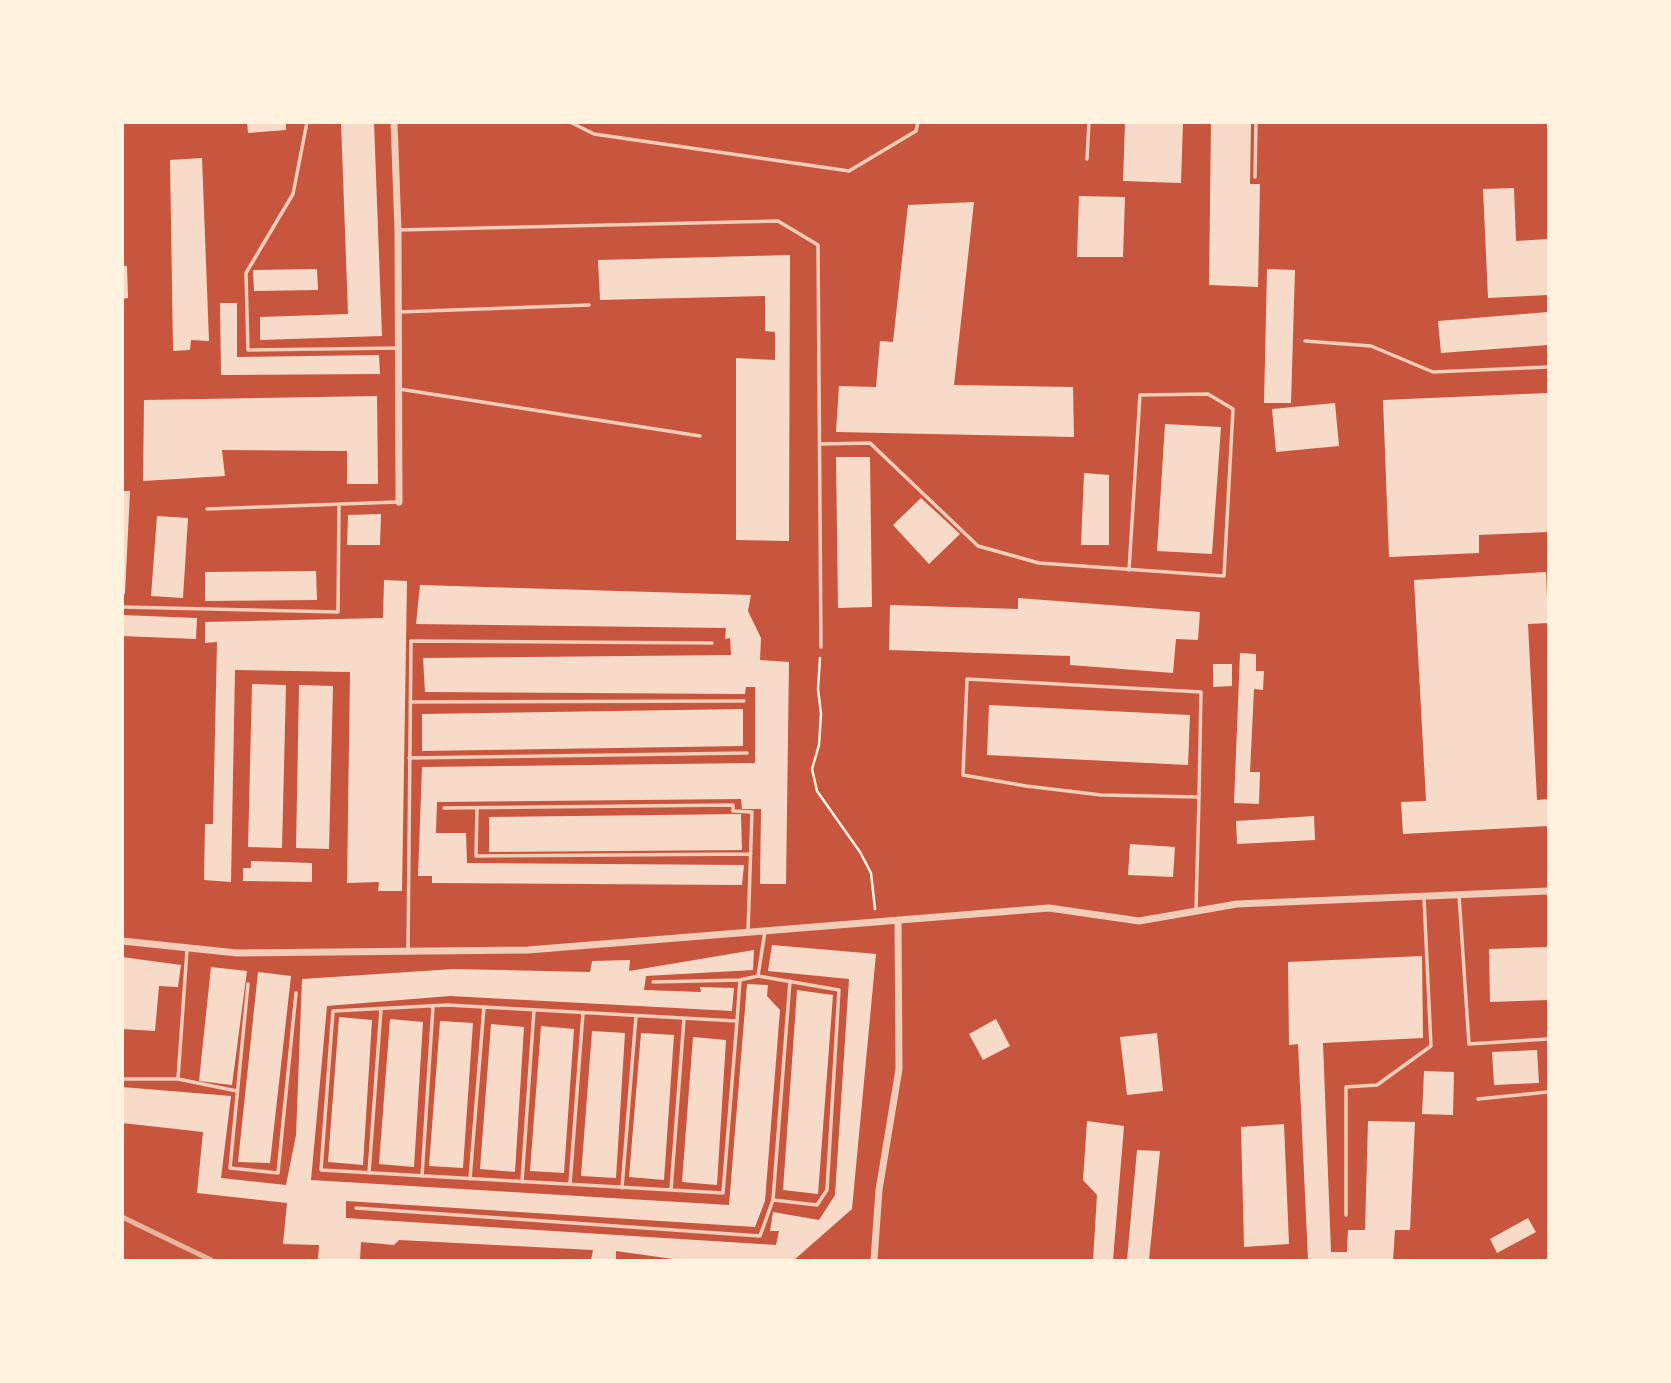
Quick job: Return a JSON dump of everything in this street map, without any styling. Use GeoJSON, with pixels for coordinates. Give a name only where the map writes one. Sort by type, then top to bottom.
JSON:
{"type":"FeatureCollection","features":[{"type":"Feature","properties":{"kind":"street"},"geometry":{"type":"LineString","coordinates":[[394,122],[398,230],[400,502]]}},
{"type":"Feature","properties":{"kind":"street"},"geometry":{"type":"LineString","coordinates":[[122,941],[237,953],[528,950],[1049,908],[1139,921],[1237,904],[1549,891]]}},
{"type":"Feature","properties":{"kind":"street"},"geometry":{"type":"LineString","coordinates":[[874,1261],[879,1190],[899,1069],[898,920]]}},
{"type":"Feature","properties":{"kind":"lane"},"geometry":{"type":"LineString","coordinates":[[307,122],[293,194],[246,273],[248,350],[399,348]]}},
{"type":"Feature","properties":{"kind":"lane"},"geometry":{"type":"LineString","coordinates":[[570,122],[594,134],[849,171],[916,131],[918,122]]}},
{"type":"Feature","properties":{"kind":"lane"},"geometry":{"type":"LineString","coordinates":[[1087,159],[1088,122]]}},
{"type":"Feature","properties":{"kind":"lane"},"geometry":{"type":"LineString","coordinates":[[1255,177],[1256,122]]}},
{"type":"Feature","properties":{"kind":"lane"},"geometry":{"type":"LineString","coordinates":[[398,230],[778,221],[818,246],[821,647]]}},
{"type":"Feature","properties":{"kind":"lane"},"geometry":{"type":"LineString","coordinates":[[398,312],[589,304]]}},
{"type":"Feature","properties":{"kind":"lane"},"geometry":{"type":"LineString","coordinates":[[1305,341],[1371,346],[1433,372],[1549,367]]}},
{"type":"Feature","properties":{"kind":"lane"},"geometry":{"type":"LineString","coordinates":[[399,388],[700,436]]}},
{"type":"Feature","properties":{"kind":"lane"},"geometry":{"type":"LineString","coordinates":[[820,444],[870,443],[978,546],[1039,563],[1224,576],[1233,409],[1208,394],[1140,395],[1129,569]]}},
{"type":"Feature","properties":{"kind":"lane"},"geometry":{"type":"LineString","coordinates":[[207,509],[400,502]]}},
{"type":"Feature","properties":{"kind":"lane"},"geometry":{"type":"LineString","coordinates":[[122,607],[338,612],[339,505]]}},
{"type":"Feature","properties":{"kind":"lane"},"geometry":{"type":"LineString","coordinates":[[408,951],[411,641],[712,643]]}},
{"type":"Feature","properties":{"kind":"lane"},"geometry":{"type":"LineString","coordinates":[[1196,911],[1199,797],[1200,692],[967,679],[963,775],[1101,795],[1199,797]]}},
{"type":"Feature","properties":{"kind":"lane"},"geometry":{"type":"LineString","coordinates":[[410,702],[744,701]]}},
{"type":"Feature","properties":{"kind":"lane"},"geometry":{"type":"LineString","coordinates":[[409,758],[747,753]]}},
{"type":"Feature","properties":{"kind":"lane"},"geometry":{"type":"LineString","coordinates":[[444,808],[733,805],[733,811],[752,812],[748,932]]}},
{"type":"Feature","properties":{"kind":"lane"},"geometry":{"type":"LineString","coordinates":[[477,808],[476,856],[751,854]]}},
{"type":"Feature","properties":{"kind":"lane"},"geometry":{"type":"LineString","coordinates":[[1459,895],[1469,1044],[1549,1039]]}},
{"type":"Feature","properties":{"kind":"lane"},"geometry":{"type":"LineString","coordinates":[[1346,1215],[1346,1087],[1377,1085],[1431,1046],[1424,896]]}},
{"type":"Feature","properties":{"kind":"lane"},"geometry":{"type":"LineString","coordinates":[[758,975],[765,931]]}},
{"type":"Feature","properties":{"kind":"lane"},"geometry":{"type":"LineString","coordinates":[[178,1079],[187,948]]}},
{"type":"Feature","properties":{"kind":"lane"},"geometry":{"type":"LineString","coordinates":[[653,982],[740,980],[758,975],[839,990],[827,1191],[817,1205],[773,1200]]}},
{"type":"Feature","properties":{"kind":"lane"},"geometry":{"type":"LineString","coordinates":[[737,1021],[484,1007],[433,1006],[333,1012],[321,1170],[723,1193],[737,1021],[740,980]]}},
{"type":"Feature","properties":{"kind":"lane"},"geometry":{"type":"LineString","coordinates":[[356,1208],[760,1236],[773,1200],[790,981]]}},
{"type":"Feature","properties":{"kind":"lane"},"geometry":{"type":"LineString","coordinates":[[248,984],[230,1167],[278,1173],[296,993]]}},
{"type":"Feature","properties":{"kind":"lane"},"geometry":{"type":"LineString","coordinates":[[422,1176],[433,1006]]}},
{"type":"Feature","properties":{"kind":"lane"},"geometry":{"type":"LineString","coordinates":[[470,1178],[484,1007]]}},
{"type":"Feature","properties":{"kind":"lane"},"geometry":{"type":"LineString","coordinates":[[369,1173],[381,1009]]}},
{"type":"Feature","properties":{"kind":"lane"},"geometry":{"type":"LineString","coordinates":[[522,1182],[534,1010]]}},
{"type":"Feature","properties":{"kind":"lane"},"geometry":{"type":"LineString","coordinates":[[570,1184],[583,1013]]}},
{"type":"Feature","properties":{"kind":"lane"},"geometry":{"type":"LineString","coordinates":[[622,1188],[636,1016]]}},
{"type":"Feature","properties":{"kind":"lane"},"geometry":{"type":"LineString","coordinates":[[671,1190],[684,1018]]}},
{"type":"Feature","properties":{"kind":"lane"},"geometry":{"type":"LineString","coordinates":[[122,1079],[178,1079],[237,1091]]}},
{"type":"Feature","properties":{"kind":"lane"},"geometry":{"type":"LineString","coordinates":[[1478,1099],[1549,1092]]}},
{"type":"Feature","properties":{"kind":"path"},"geometry":{"type":"LineString","coordinates":[[821,647],[818,689],[821,714],[819,745],[812,769],[817,791],[860,852],[871,873],[876,922]]}},
{"type":"Feature","properties":{"kind":"building"},"geometry":{"type":"Polygon","coordinates":[[[247,122],[286,122],[286,130],[248,133],[247,122]]]}},
{"type":"Feature","properties":{"kind":"building"},"geometry":{"type":"Polygon","coordinates":[[[341,122],[374,122],[382,336],[260,340],[260,317],[348,314],[341,122]]]}},
{"type":"Feature","properties":{"kind":"building"},"geometry":{"type":"Polygon","coordinates":[[[1125,122],[1183,122],[1181,183],[1123,181],[1125,122]]]}},
{"type":"Feature","properties":{"kind":"building"},"geometry":{"type":"Polygon","coordinates":[[[1211,122],[1251,122],[1250,184],[1260,184],[1258,287],[1209,285],[1211,122]]]}},
{"type":"Feature","properties":{"kind":"building"},"geometry":{"type":"Polygon","coordinates":[[[202,158],[209,341],[191,340],[190,350],[173,351],[170,160],[202,158]]]}},
{"type":"Feature","properties":{"kind":"building"},"geometry":{"type":"Polygon","coordinates":[[[1514,188],[1516,241],[1548,239],[1548,295],[1488,298],[1483,189],[1514,188]]]}},
{"type":"Feature","properties":{"kind":"building"},"geometry":{"type":"Polygon","coordinates":[[[1079,196],[1125,197],[1123,257],[1077,257],[1079,196]]]}},
{"type":"Feature","properties":{"kind":"building"},"geometry":{"type":"Polygon","coordinates":[[[974,202],[954,385],[1073,387],[1074,437],[836,432],[839,386],[876,387],[880,341],[893,342],[908,205],[974,202]]]}},
{"type":"Feature","properties":{"kind":"building"},"geometry":{"type":"Polygon","coordinates":[[[790,255],[789,541],[736,540],[736,358],[775,360],[775,332],[765,331],[765,296],[600,300],[598,260],[790,255]]]}},
{"type":"Feature","properties":{"kind":"building"},"geometry":{"type":"Polygon","coordinates":[[[122,266],[127,266],[128,298],[122,299],[122,266]]]}},
{"type":"Feature","properties":{"kind":"building"},"geometry":{"type":"Polygon","coordinates":[[[317,269],[318,290],[254,291],[253,270],[317,269]]]}},
{"type":"Feature","properties":{"kind":"building"},"geometry":{"type":"Polygon","coordinates":[[[1267,269],[1295,270],[1291,403],[1264,403],[1267,269]]]}},
{"type":"Feature","properties":{"kind":"building"},"geometry":{"type":"Polygon","coordinates":[[[220,303],[237,303],[237,357],[379,355],[380,374],[221,375],[220,303]]]}},
{"type":"Feature","properties":{"kind":"building"},"geometry":{"type":"Polygon","coordinates":[[[1548,312],[1548,345],[1441,353],[1438,321],[1548,312]]]}},
{"type":"Feature","properties":{"kind":"building"},"geometry":{"type":"Polygon","coordinates":[[[1548,393],[1548,532],[1479,535],[1479,553],[1389,557],[1383,400],[1548,393]]]}},
{"type":"Feature","properties":{"kind":"building"},"geometry":{"type":"Polygon","coordinates":[[[377,396],[378,484],[347,484],[347,451],[222,450],[225,476],[143,481],[144,400],[377,396]]]}},
{"type":"Feature","properties":{"kind":"building"},"geometry":{"type":"Polygon","coordinates":[[[1335,403],[1339,446],[1276,452],[1272,409],[1335,403]]]}},
{"type":"Feature","properties":{"kind":"building"},"geometry":{"type":"Polygon","coordinates":[[[1165,424],[1221,427],[1212,554],[1157,551],[1165,424]]]}},
{"type":"Feature","properties":{"kind":"building"},"geometry":{"type":"Polygon","coordinates":[[[836,457],[870,457],[872,607],[838,608],[836,457]]]}},
{"type":"Feature","properties":{"kind":"building"},"geometry":{"type":"Polygon","coordinates":[[[1084,473],[1109,475],[1109,545],[1081,545],[1084,473]]]}},
{"type":"Feature","properties":{"kind":"building"},"geometry":{"type":"Polygon","coordinates":[[[122,491],[130,491],[125,594],[122,594],[122,491]]]}},
{"type":"Feature","properties":{"kind":"building"},"geometry":{"type":"Polygon","coordinates":[[[921,498],[960,534],[929,564],[893,525],[921,498]]]}},
{"type":"Feature","properties":{"kind":"building"},"geometry":{"type":"Polygon","coordinates":[[[381,514],[380,545],[347,545],[348,515],[381,514]]]}},
{"type":"Feature","properties":{"kind":"building"},"geometry":{"type":"Polygon","coordinates":[[[157,516],[188,518],[183,598],[151,596],[157,516]]]}},
{"type":"Feature","properties":{"kind":"building"},"geometry":{"type":"Polygon","coordinates":[[[316,571],[317,600],[205,601],[205,572],[316,571]]]}},
{"type":"Feature","properties":{"kind":"building"},"geometry":{"type":"Polygon","coordinates":[[[1546,572],[1548,623],[1528,624],[1537,800],[1548,799],[1548,826],[1403,834],[1401,802],[1426,801],[1414,580],[1546,572]]]}},
{"type":"Feature","properties":{"kind":"building"},"geometry":{"type":"Polygon","coordinates":[[[384,580],[407,581],[402,891],[378,891],[379,882],[347,883],[350,672],[235,670],[231,882],[204,880],[205,824],[213,824],[217,642],[205,643],[205,622],[383,618],[384,580]]]}},
{"type":"Feature","properties":{"kind":"building"},"geometry":{"type":"Polygon","coordinates":[[[420,585],[751,595],[748,611],[761,638],[760,660],[789,662],[786,884],[760,884],[761,809],[742,809],[741,799],[437,802],[436,833],[466,833],[467,863],[744,865],[742,885],[432,883],[432,876],[418,876],[422,767],[755,763],[755,687],[746,687],[745,694],[425,692],[423,658],[731,655],[730,638],[725,639],[726,628],[416,624],[420,585]]]}},
{"type":"Feature","properties":{"kind":"building"},"geometry":{"type":"Polygon","coordinates":[[[1018,598],[1200,612],[1198,640],[1176,639],[1173,673],[1070,665],[1070,656],[889,650],[890,605],[1018,609],[1018,598]]]}},
{"type":"Feature","properties":{"kind":"building"},"geometry":{"type":"Polygon","coordinates":[[[122,615],[197,618],[196,639],[122,636],[122,615]]]}},
{"type":"Feature","properties":{"kind":"building"},"geometry":{"type":"Polygon","coordinates":[[[1240,653],[1256,654],[1256,671],[1264,671],[1263,690],[1254,689],[1250,772],[1260,772],[1259,804],[1234,803],[1240,653]]]}},
{"type":"Feature","properties":{"kind":"building"},"geometry":{"type":"Polygon","coordinates":[[[1213,664],[1232,664],[1232,686],[1213,687],[1213,664]]]}},
{"type":"Feature","properties":{"kind":"building"},"geometry":{"type":"Polygon","coordinates":[[[252,684],[286,685],[282,848],[248,847],[252,684]]]}},
{"type":"Feature","properties":{"kind":"building"},"geometry":{"type":"Polygon","coordinates":[[[299,685],[333,686],[329,849],[296,848],[299,685]]]}},
{"type":"Feature","properties":{"kind":"building"},"geometry":{"type":"Polygon","coordinates":[[[989,705],[1190,715],[1188,765],[987,755],[989,705]]]}},
{"type":"Feature","properties":{"kind":"building"},"geometry":{"type":"Polygon","coordinates":[[[743,709],[743,746],[422,751],[422,714],[743,709]]]}},
{"type":"Feature","properties":{"kind":"building"},"geometry":{"type":"Polygon","coordinates":[[[741,814],[742,850],[489,852],[489,817],[741,814]]]}},
{"type":"Feature","properties":{"kind":"building"},"geometry":{"type":"Polygon","coordinates":[[[1314,816],[1315,840],[1237,844],[1236,821],[1314,816]]]}},
{"type":"Feature","properties":{"kind":"building"},"geometry":{"type":"Polygon","coordinates":[[[1130,844],[1175,847],[1173,877],[1128,875],[1130,844]]]}},
{"type":"Feature","properties":{"kind":"building"},"geometry":{"type":"Polygon","coordinates":[[[251,861],[312,863],[312,882],[243,881],[243,868],[251,868],[251,861]]]}},
{"type":"Feature","properties":{"kind":"building"},"geometry":{"type":"Polygon","coordinates":[[[772,945],[876,954],[852,1209],[794,1260],[680,1260],[616,1251],[616,1260],[591,1260],[593,1250],[399,1240],[394,1245],[361,1242],[360,1260],[318,1260],[319,1245],[283,1244],[287,1203],[197,1193],[203,1132],[122,1123],[122,1087],[231,1096],[221,1178],[286,1185],[296,1135],[302,979],[454,969],[590,972],[592,961],[630,960],[629,971],[754,950],[753,970],[646,976],[644,990],[701,992],[700,987],[734,988],[732,1011],[450,996],[327,1006],[311,1180],[729,1205],[747,984],[768,985],[767,996],[780,1010],[765,1201],[755,1227],[346,1201],[346,1218],[776,1245],[779,1231],[770,1231],[773,1212],[819,1220],[835,1195],[849,979],[768,971],[772,945]]]}},
{"type":"Feature","properties":{"kind":"building"},"geometry":{"type":"Polygon","coordinates":[[[1548,947],[1548,1000],[1490,1002],[1489,949],[1548,947]]]}},
{"type":"Feature","properties":{"kind":"building"},"geometry":{"type":"Polygon","coordinates":[[[1422,956],[1423,1038],[1323,1043],[1331,1252],[1347,1252],[1348,1230],[1365,1230],[1368,1121],[1415,1122],[1410,1230],[1395,1230],[1393,1260],[1308,1260],[1298,1044],[1289,1045],[1288,962],[1422,956]]]}},
{"type":"Feature","properties":{"kind":"building"},"geometry":{"type":"Polygon","coordinates":[[[122,957],[181,965],[178,987],[159,986],[155,1031],[122,1029],[122,957]]]}},
{"type":"Feature","properties":{"kind":"building"},"geometry":{"type":"Polygon","coordinates":[[[211,967],[247,971],[232,1085],[199,1081],[211,967]]]}},
{"type":"Feature","properties":{"kind":"building"},"geometry":{"type":"Polygon","coordinates":[[[258,972],[291,976],[270,1163],[238,1162],[258,972]]]}},
{"type":"Feature","properties":{"kind":"building"},"geometry":{"type":"Polygon","coordinates":[[[797,990],[833,995],[818,1194],[783,1190],[797,990]]]}},
{"type":"Feature","properties":{"kind":"building"},"geometry":{"type":"Polygon","coordinates":[[[339,1017],[372,1020],[363,1165],[328,1162],[339,1017]]]}},
{"type":"Feature","properties":{"kind":"building"},"geometry":{"type":"Polygon","coordinates":[[[390,1019],[423,1022],[414,1167],[379,1164],[390,1019]]]}},
{"type":"Feature","properties":{"kind":"building"},"geometry":{"type":"Polygon","coordinates":[[[996,1019],[1010,1046],[983,1060],[969,1034],[996,1019]]]}},
{"type":"Feature","properties":{"kind":"building"},"geometry":{"type":"Polygon","coordinates":[[[440,1021],[473,1023],[463,1168],[429,1166],[440,1021]]]}},
{"type":"Feature","properties":{"kind":"building"},"geometry":{"type":"Polygon","coordinates":[[[491,1024],[524,1027],[515,1172],[480,1169],[491,1024]]]}},
{"type":"Feature","properties":{"kind":"building"},"geometry":{"type":"Polygon","coordinates":[[[541,1026],[574,1029],[564,1173],[530,1171],[541,1026]]]}},
{"type":"Feature","properties":{"kind":"building"},"geometry":{"type":"Polygon","coordinates":[[[592,1031],[625,1033],[616,1178],[581,1176],[592,1031]]]}},
{"type":"Feature","properties":{"kind":"building"},"geometry":{"type":"Polygon","coordinates":[[[641,1033],[674,1035],[664,1180],[629,1177],[641,1033]]]}},
{"type":"Feature","properties":{"kind":"building"},"geometry":{"type":"Polygon","coordinates":[[[1157,1033],[1163,1091],[1127,1095],[1120,1037],[1157,1033]]]}},
{"type":"Feature","properties":{"kind":"building"},"geometry":{"type":"Polygon","coordinates":[[[693,1037],[726,1040],[717,1185],[682,1182],[693,1037]]]}},
{"type":"Feature","properties":{"kind":"building"},"geometry":{"type":"Polygon","coordinates":[[[1537,1050],[1539,1083],[1494,1085],[1492,1052],[1537,1050]]]}},
{"type":"Feature","properties":{"kind":"building"},"geometry":{"type":"Polygon","coordinates":[[[1424,1071],[1454,1072],[1453,1115],[1422,1114],[1424,1071]]]}},
{"type":"Feature","properties":{"kind":"building"},"geometry":{"type":"Polygon","coordinates":[[[1087,1121],[1124,1126],[1113,1260],[1093,1260],[1097,1195],[1083,1180],[1087,1121]]]}},
{"type":"Feature","properties":{"kind":"building"},"geometry":{"type":"Polygon","coordinates":[[[1284,1124],[1289,1244],[1244,1247],[1241,1127],[1284,1124]]]}},
{"type":"Feature","properties":{"kind":"building"},"geometry":{"type":"Polygon","coordinates":[[[1137,1150],[1160,1151],[1149,1260],[1127,1260],[1137,1150]]]}},
{"type":"Feature","properties":{"kind":"building"},"geometry":{"type":"Polygon","coordinates":[[[1528,1218],[1536,1232],[1497,1253],[1490,1239],[1528,1218]]]}},
{"type":"Feature","properties":{"kind":"railway"},"geometry":{"type":"LineString","coordinates":[[122,1217],[211,1260]]}}]}
